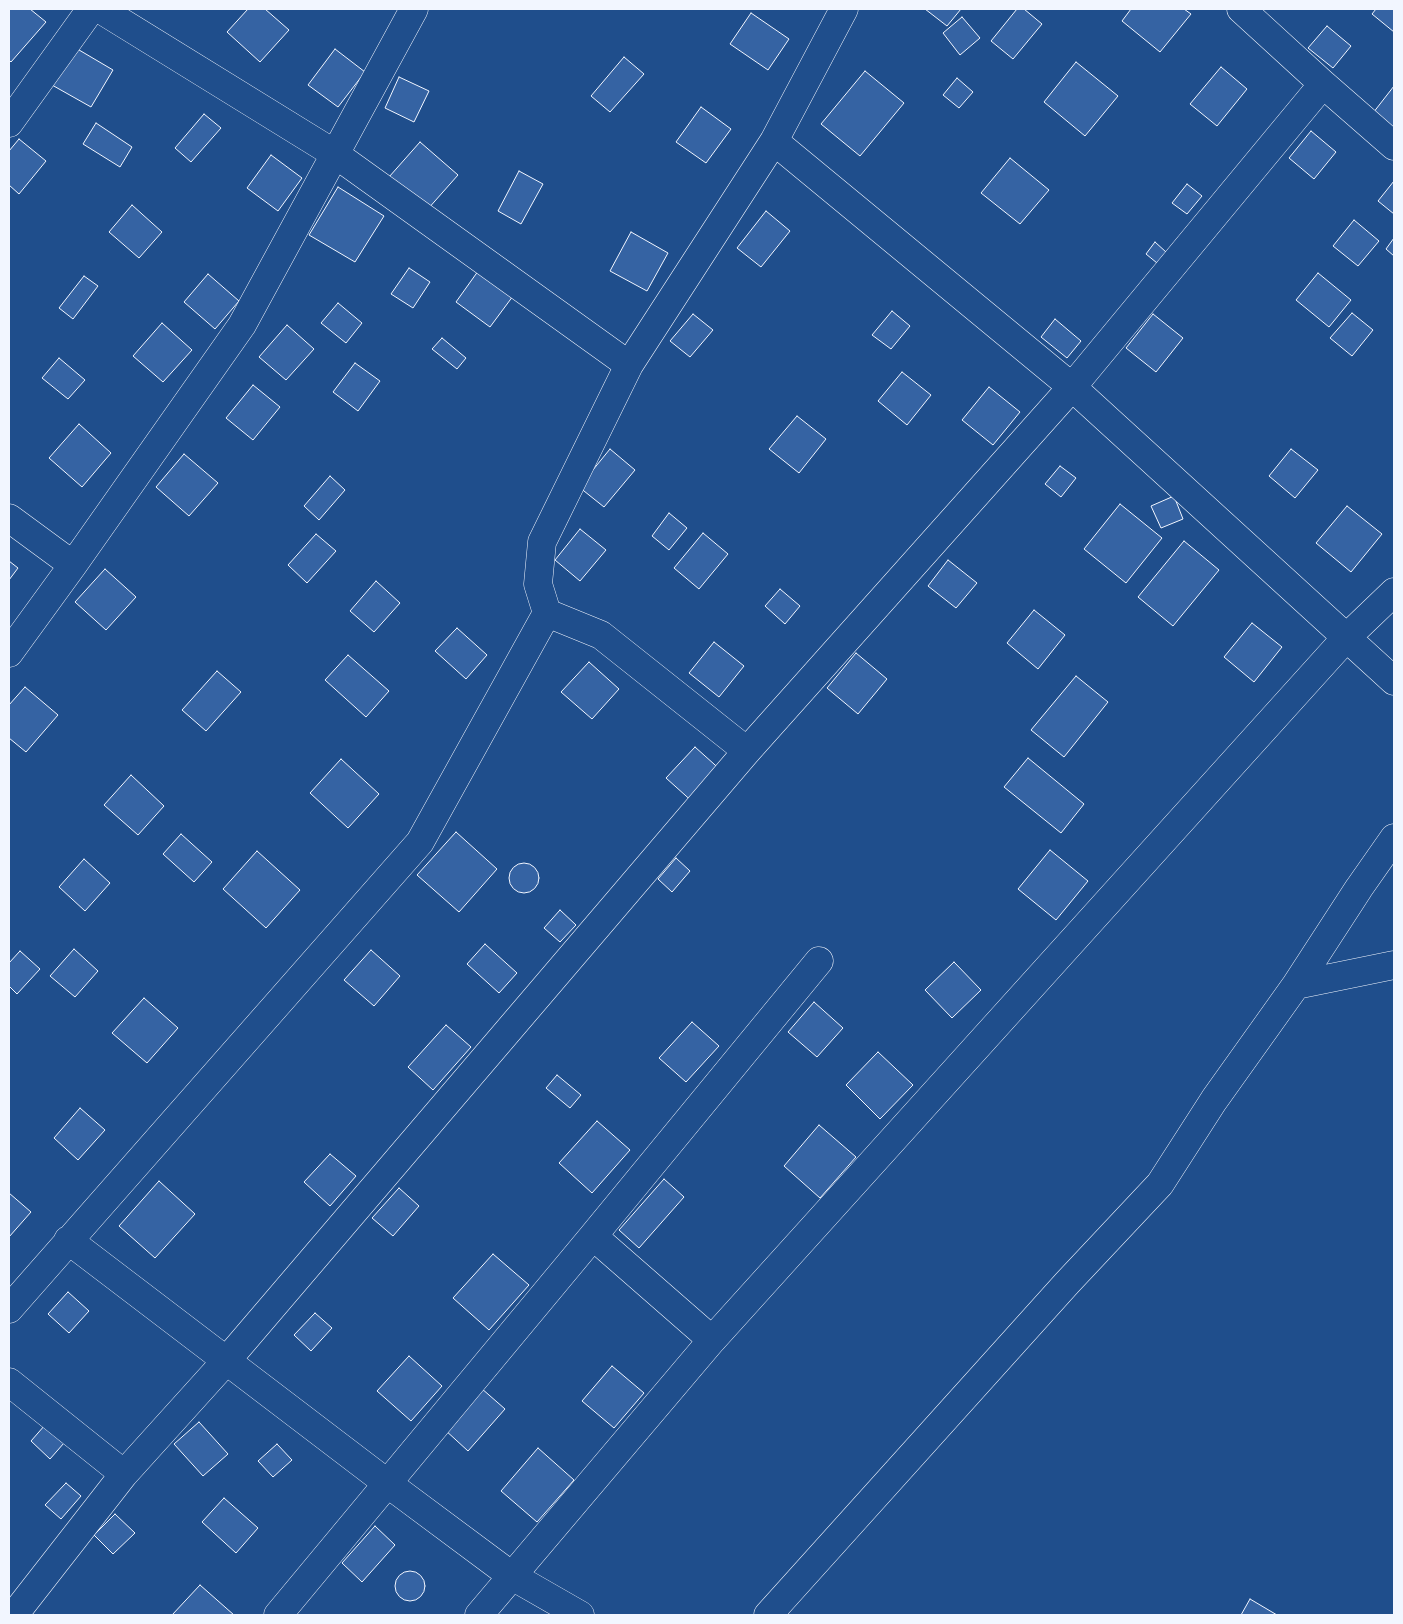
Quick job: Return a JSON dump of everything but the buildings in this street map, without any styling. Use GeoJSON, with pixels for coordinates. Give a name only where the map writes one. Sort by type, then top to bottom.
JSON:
{"type":"FeatureCollection","features":[{"type":"Feature","properties":{"kind":"street"},"geometry":{"type":"LineString","coordinates":[[9,123],[91,9]]}},
{"type":"Feature","properties":{"kind":"street"},"geometry":{"type":"LineString","coordinates":[[100,9],[335,154],[629,365]]}},
{"type":"Feature","properties":{"kind":"street"},"geometry":{"type":"LineString","coordinates":[[9,653],[242,325],[414,9]]}},
{"type":"Feature","properties":{"kind":"street"},"geometry":{"type":"LineString","coordinates":[[9,1309],[420,842],[547,613],[538,584],[542,542],[629,365],[774,141],[844,9]]}},
{"type":"Feature","properties":{"kind":"street"},"geometry":{"type":"LineString","coordinates":[[1241,9],[1394,146]]}},
{"type":"Feature","properties":{"kind":"street"},"geometry":{"type":"LineString","coordinates":[[14,1615],[124,1474],[226,1360],[747,751],[1072,387],[1323,84]]}},
{"type":"Feature","properties":{"kind":"street"},"geometry":{"type":"LineString","coordinates":[[774,141],[1072,387],[1346,638],[1380,666],[1394,681]]}},
{"type":"Feature","properties":{"kind":"street"},"geometry":{"type":"LineString","coordinates":[[9,518],[73,565]]}},
{"type":"Feature","properties":{"kind":"street"},"geometry":{"type":"LineString","coordinates":[[479,1615],[712,1340],[1346,638],[1394,592]]}},
{"type":"Feature","properties":{"kind":"street"},"geometry":{"type":"LineString","coordinates":[[547,613],[601,635],[747,751]]}},
{"type":"Feature","properties":{"kind":"street"},"geometry":{"type":"LineString","coordinates":[[768,1615],[1067,1283],[1160,1184],[1214,1100],[1296,985],[1394,838]]}},
{"type":"Feature","properties":{"kind":"street"},"geometry":{"type":"LineString","coordinates":[[278,1615],[819,961]]}},
{"type":"Feature","properties":{"kind":"street"},"geometry":{"type":"LineString","coordinates":[[1296,985],[1394,965]]}},
{"type":"Feature","properties":{"kind":"street"},"geometry":{"type":"LineString","coordinates":[[593,1236],[712,1340]]}},
{"type":"Feature","properties":{"kind":"street"},"geometry":{"type":"LineString","coordinates":[[68,1240],[512,1576],[580,1615]]}},
{"type":"Feature","properties":{"kind":"street"},"geometry":{"type":"LineString","coordinates":[[9,1382],[124,1474]]}}]}
